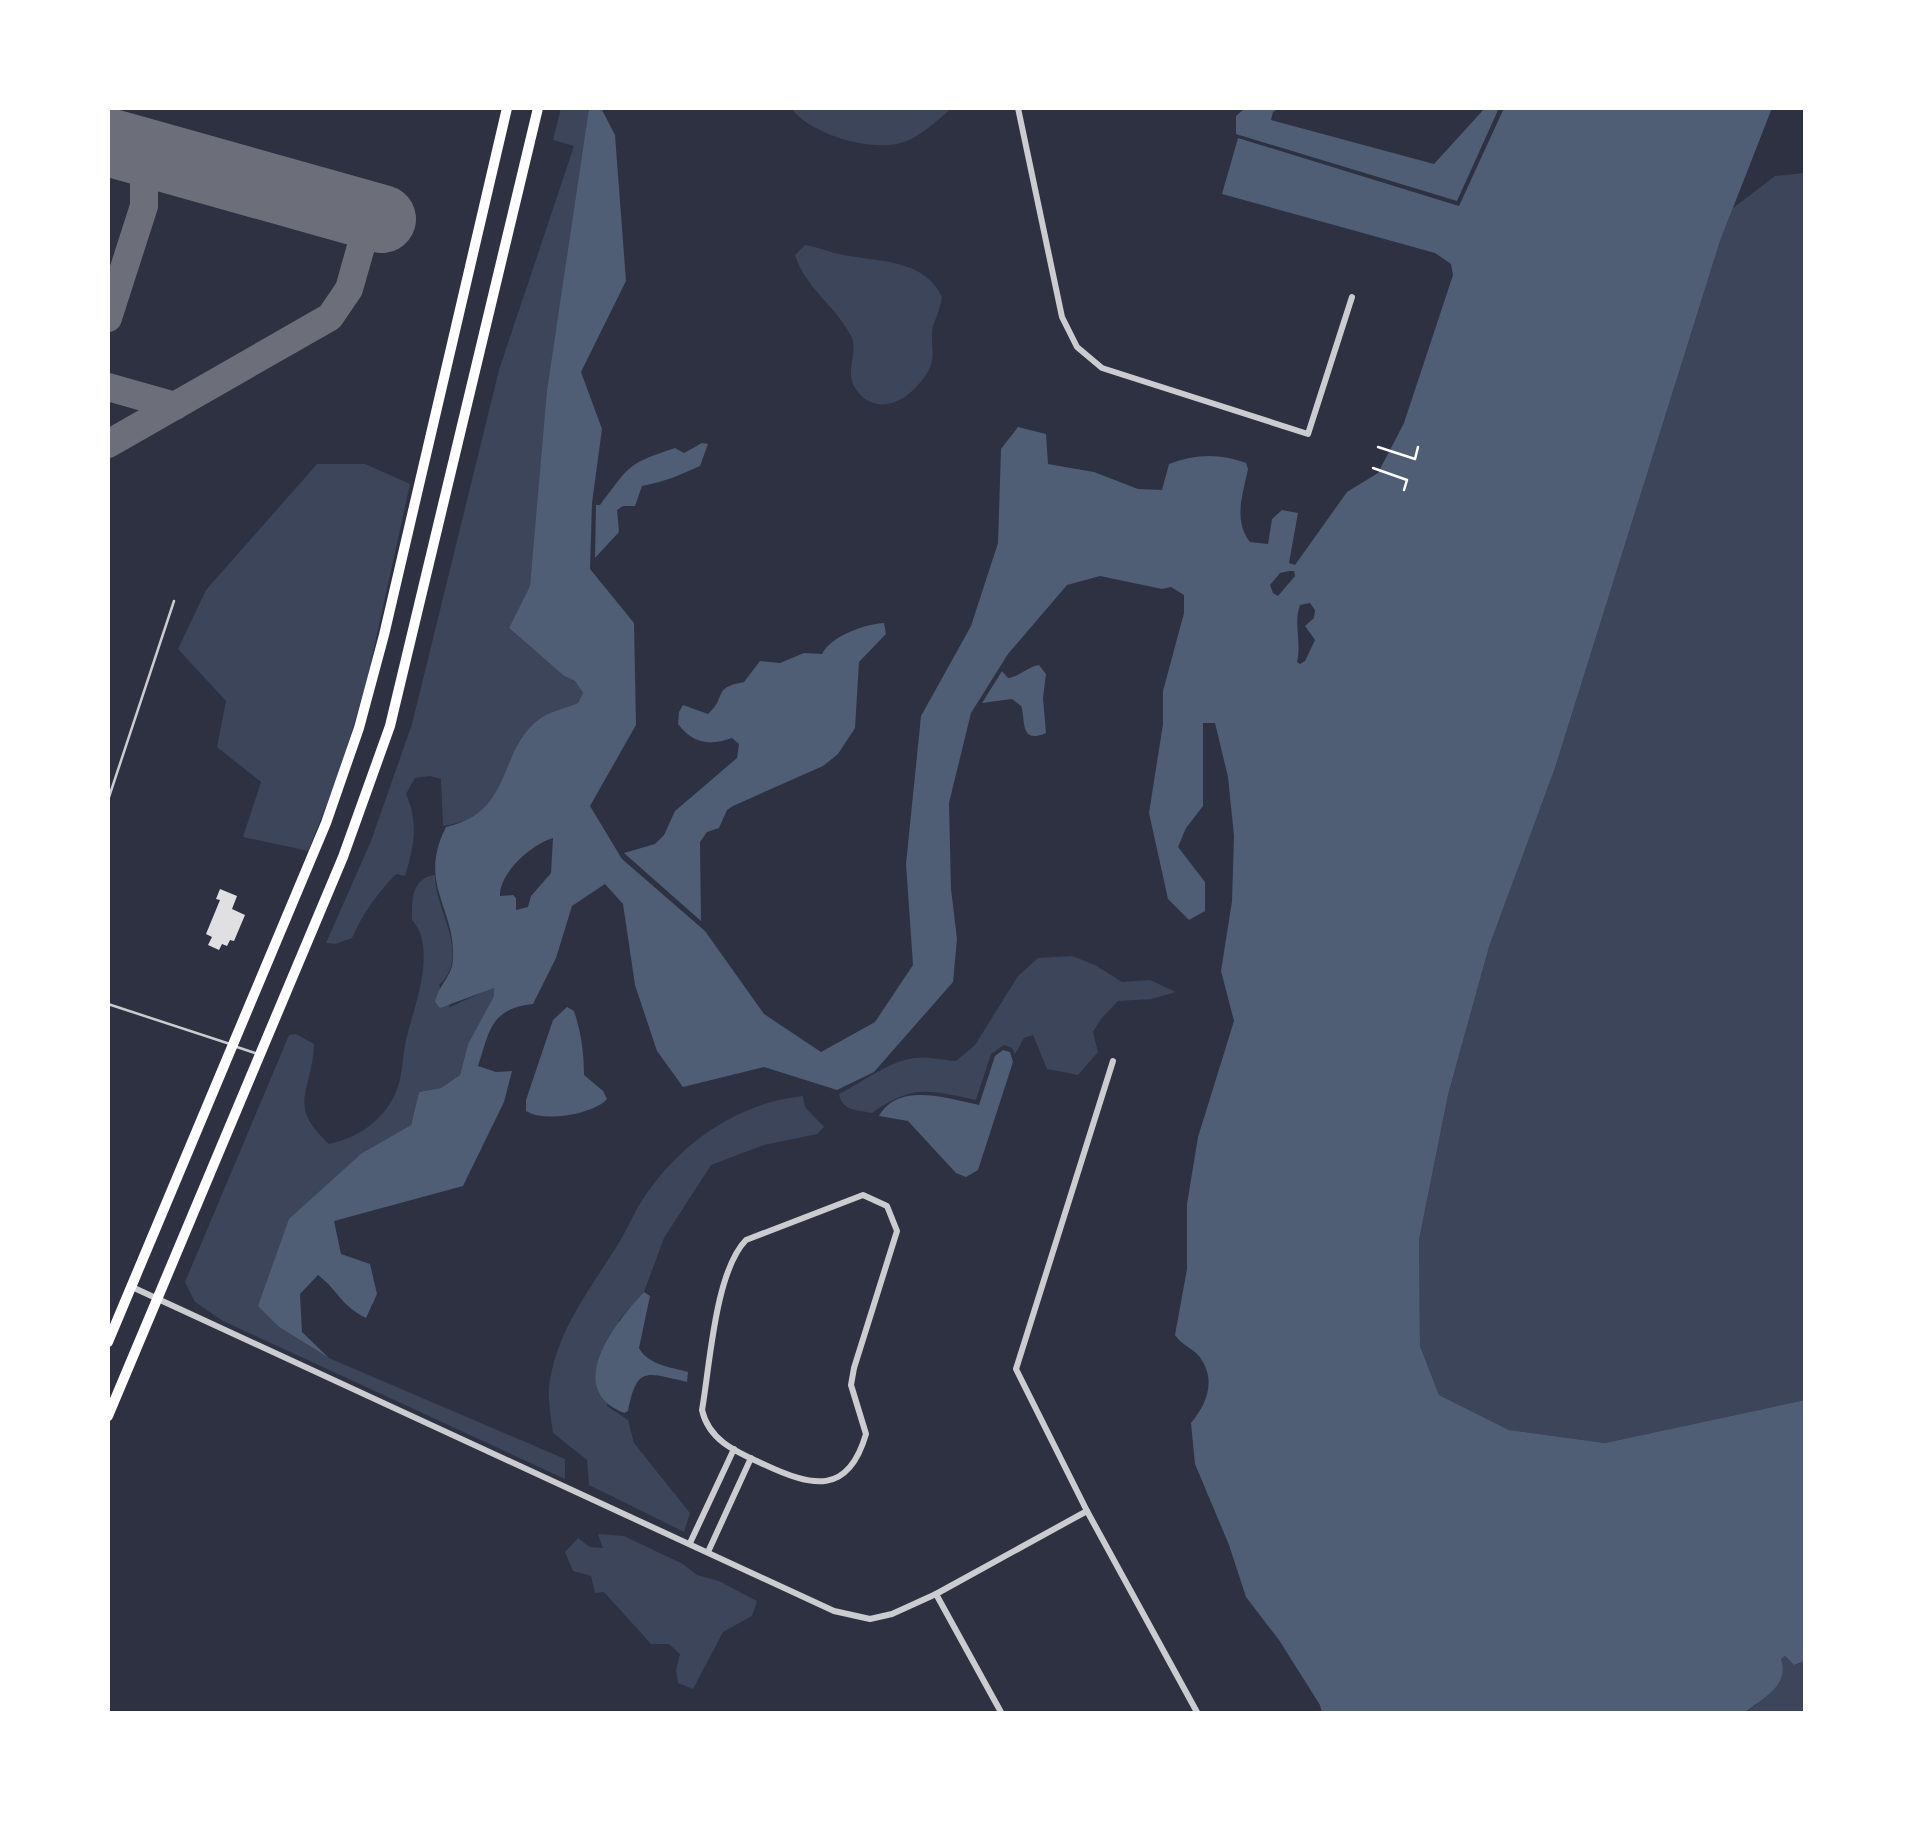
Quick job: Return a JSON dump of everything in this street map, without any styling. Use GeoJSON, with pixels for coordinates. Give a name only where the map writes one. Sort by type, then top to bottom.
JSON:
{"type":"FeatureCollection","features":[{"type":"Feature","properties":{"kind":"main road"},"geometry":{"type":"LineString","coordinates":[[108,1342],[326,823],[359,728],[507,108]]}},
{"type":"Feature","properties":{"kind":"main road"},"geometry":{"type":"LineString","coordinates":[[108,1416],[360,814],[390,726],[538,108]]}},
{"type":"Feature","properties":{"kind":"street"},"geometry":{"type":"LineString","coordinates":[[1018,108],[1062,317],[1087,358],[1116,374],[1308,434],[1352,297]]}},
{"type":"Feature","properties":{"kind":"street"},"geometry":{"type":"LineString","coordinates":[[1113,1061],[1016,1369],[1198,1714]]}},
{"type":"Feature","properties":{"kind":"street"},"geometry":{"type":"LineString","coordinates":[[851,1198],[876,1199],[887,1206],[897,1231],[851,1386],[866,1434],[861,1451],[840,1476],[825,1482],[794,1478],[734,1449],[710,1429],[702,1410],[725,1273],[737,1249],[757,1234],[851,1198]]}},
{"type":"Feature","properties":{"kind":"street"},"geometry":{"type":"LineString","coordinates":[[131,1287],[834,1611],[870,1619],[892,1614],[1088,1511]]}},
{"type":"Feature","properties":{"kind":"street"},"geometry":{"type":"LineString","coordinates":[[690,1544],[734,1449]]}},
{"type":"Feature","properties":{"kind":"street"},"geometry":{"type":"LineString","coordinates":[[708,1552],[751,1458]]}},
{"type":"Feature","properties":{"kind":"street"},"geometry":{"type":"LineString","coordinates":[[936,1594],[1002,1714]]}},
{"type":"Feature","properties":{"kind":"lane"},"geometry":{"type":"LineString","coordinates":[[108,800],[174,602]]}},
{"type":"Feature","properties":{"kind":"lane"},"geometry":{"type":"LineString","coordinates":[[108,1004],[260,1054]]}},
{"type":"Feature","properties":{"kind":"path"},"geometry":{"type":"LineString","coordinates":[[1378,447],[1415,458],[1418,447]]}},
{"type":"Feature","properties":{"kind":"path"},"geometry":{"type":"LineString","coordinates":[[1373,468],[1407,480],[1404,490]]}},
{"type":"Feature","properties":{"kind":"shaded area"},"geometry":{"type":"Polygon","coordinates":[[[561,108],[589,108],[552,362],[530,586],[509,628],[575,681],[583,693],[578,703],[545,717],[527,732],[494,795],[467,820],[443,826],[441,779],[415,778],[406,794],[414,835],[405,876],[396,874],[383,889],[352,938],[326,943],[371,841],[412,724],[499,370],[574,146],[553,140],[561,108]]]}},
{"type":"Feature","properties":{"kind":"shaded area"},"geometry":{"type":"Polygon","coordinates":[[[589,108],[601,108],[615,135],[626,281],[581,372],[602,429],[592,503],[590,569],[634,623],[636,725],[590,806],[622,859],[705,931],[764,1014],[821,1052],[875,1022],[913,965],[906,864],[921,716],[971,626],[998,543],[1001,449],[1018,427],[1046,434],[1048,464],[1094,472],[1138,489],[1162,490],[1169,464],[1188,458],[1217,456],[1246,463],[1241,516],[1245,534],[1250,542],[1268,544],[1272,519],[1282,510],[1298,513],[1289,563],[1295,565],[1347,492],[1378,473],[1404,423],[1453,275],[1451,264],[1435,253],[1222,194],[1238,138],[1459,206],[1504,108],[1772,108],[1720,241],[1555,768],[1489,947],[1448,1095],[1419,1240],[1420,1346],[1439,1395],[1509,1430],[1605,1443],[1805,1400],[1805,1661],[1794,1665],[1785,1656],[1781,1659],[1782,1677],[1778,1684],[1744,1713],[1322,1713],[1279,1640],[1246,1597],[1195,1464],[1191,1423],[1208,1391],[1208,1374],[1199,1356],[1175,1335],[1187,1269],[1187,1204],[1198,1137],[1234,1021],[1221,971],[1232,901],[1234,836],[1228,777],[1215,723],[1203,723],[1203,806],[1186,828],[1178,847],[1205,882],[1205,911],[1189,920],[1168,899],[1149,813],[1163,724],[1163,691],[1184,613],[1184,595],[1171,587],[1162,589],[1100,576],[1067,585],[1008,654],[971,713],[949,803],[951,889],[957,939],[953,982],[874,1072],[837,1090],[764,1067],[683,1087],[657,1051],[635,985],[623,904],[605,884],[572,906],[556,958],[533,1004],[500,1016],[489,1032],[478,1066],[496,1072],[512,1071],[504,1102],[463,1186],[334,1221],[341,1254],[370,1264],[377,1294],[366,1318],[350,1308],[318,1275],[300,1294],[302,1332],[329,1358],[279,1327],[258,1306],[289,1219],[362,1153],[411,1125],[419,1092],[441,1088],[460,1075],[468,1044],[494,996],[494,988],[440,1008],[435,1002],[453,959],[435,864],[446,827],[484,808],[527,731],[545,716],[578,703],[583,693],[575,681],[509,628],[530,586],[547,391],[589,108]],[[1294,571],[1280,573],[1270,585],[1278,596],[1295,576],[1294,571]],[[1310,603],[1300,605],[1300,664],[1315,640],[1305,626],[1314,618],[1315,610],[1310,603]],[[553,838],[518,861],[501,887],[500,896],[516,898],[516,910],[528,907],[531,896],[551,873],[553,838]]]}},
{"type":"Feature","properties":{"kind":"shaded area"},"geometry":{"type":"Polygon","coordinates":[[[791,108],[952,108],[907,141],[878,145],[828,134],[800,118],[791,108]]]}},
{"type":"Feature","properties":{"kind":"shaded area"},"geometry":{"type":"Polygon","coordinates":[[[1245,108],[1280,108],[1273,112],[1271,120],[1434,164],[1485,108],[1499,108],[1457,201],[1236,134],[1236,116],[1245,108]]]}},
{"type":"Feature","properties":{"kind":"shaded area"},"geometry":{"type":"Polygon","coordinates":[[[1805,173],[1805,1400],[1605,1443],[1509,1430],[1439,1395],[1420,1346],[1419,1240],[1448,1095],[1489,947],[1555,768],[1720,241],[1733,208],[1775,176],[1805,173]]]}},
{"type":"Feature","properties":{"kind":"shaded area"},"geometry":{"type":"Polygon","coordinates":[[[805,245],[900,264],[924,275],[934,285],[942,297],[932,331],[931,365],[908,395],[898,401],[875,404],[855,388],[851,336],[800,267],[795,255],[805,245]]]}},
{"type":"Feature","properties":{"kind":"shaded area"},"geometry":{"type":"Polygon","coordinates":[[[702,443],[708,444],[700,466],[642,486],[635,506],[617,510],[619,532],[595,558],[596,505],[624,474],[647,458],[675,448],[684,453],[702,443]]]}},
{"type":"Feature","properties":{"kind":"shaded area"},"geometry":{"type":"Polygon","coordinates":[[[317,464],[365,464],[410,484],[367,680],[339,774],[308,851],[243,837],[261,782],[217,747],[226,701],[178,649],[206,590],[317,464]]]}},
{"type":"Feature","properties":{"kind":"shaded area"},"geometry":{"type":"Polygon","coordinates":[[[884,623],[886,634],[859,662],[855,728],[838,754],[823,766],[733,806],[719,828],[707,832],[700,842],[701,921],[624,853],[655,844],[664,835],[675,811],[737,758],[739,744],[732,738],[702,741],[684,731],[678,724],[683,705],[708,714],[723,690],[744,682],[760,661],[780,663],[804,653],[822,654],[849,632],[884,623]]]}},
{"type":"Feature","properties":{"kind":"shaded area"},"geometry":{"type":"Polygon","coordinates":[[[1039,665],[1046,674],[1046,733],[1031,736],[1025,729],[1021,706],[1012,699],[982,703],[1002,671],[1008,678],[1039,665]]]}},
{"type":"Feature","properties":{"kind":"shaded area"},"geometry":{"type":"Polygon","coordinates":[[[435,875],[452,946],[448,973],[439,985],[450,1007],[494,987],[494,996],[468,1044],[460,1075],[441,1088],[419,1092],[411,1125],[362,1153],[279,1327],[329,1358],[565,1459],[565,1479],[223,1321],[195,1302],[185,1282],[289,1035],[296,1034],[314,1044],[305,1108],[308,1119],[329,1144],[368,1127],[390,1104],[400,1081],[424,962],[420,932],[412,920],[413,898],[421,881],[435,875]]]}},
{"type":"Feature","properties":{"kind":"shaded area"},"geometry":{"type":"Polygon","coordinates":[[[1072,956],[1122,982],[1150,980],[1176,992],[1152,999],[1118,1001],[1093,1032],[1098,1052],[1078,1075],[1047,1069],[1033,1035],[1024,1038],[1015,1054],[1004,1045],[991,1054],[976,1100],[922,1092],[899,1097],[872,1113],[843,1104],[839,1094],[904,1060],[924,1057],[956,1061],[975,1045],[1018,976],[1038,958],[1072,956]]]}},
{"type":"Feature","properties":{"kind":"shaded area"},"geometry":{"type":"Polygon","coordinates":[[[567,1007],[574,1011],[579,1027],[584,1075],[607,1099],[591,1109],[568,1115],[534,1115],[526,1111],[526,1100],[553,1020],[567,1007]]]}},
{"type":"Feature","properties":{"kind":"shaded area"},"geometry":{"type":"Polygon","coordinates":[[[1003,1050],[1010,1052],[1013,1062],[978,1170],[966,1177],[956,1173],[908,1121],[879,1116],[888,1105],[912,1096],[979,1105],[995,1056],[1003,1050]]]}},
{"type":"Feature","properties":{"kind":"shaded area"},"geometry":{"type":"Polygon","coordinates":[[[803,1096],[805,1107],[824,1127],[817,1134],[764,1145],[711,1165],[664,1238],[644,1292],[619,1320],[607,1406],[628,1420],[634,1443],[690,1513],[684,1532],[589,1485],[587,1460],[553,1433],[549,1393],[553,1367],[574,1314],[641,1202],[672,1162],[710,1130],[732,1118],[778,1100],[803,1096]]]}},
{"type":"Feature","properties":{"kind":"shaded area"},"geometry":{"type":"Polygon","coordinates":[[[644,1292],[650,1296],[639,1348],[654,1362],[688,1372],[687,1382],[646,1376],[635,1386],[624,1413],[606,1402],[597,1388],[596,1372],[609,1337],[644,1292]]]}},
{"type":"Feature","properties":{"kind":"shaded area"},"geometry":{"type":"Polygon","coordinates":[[[598,1534],[624,1536],[757,1601],[752,1616],[723,1632],[693,1689],[678,1683],[680,1654],[669,1644],[651,1644],[604,1592],[595,1593],[591,1576],[573,1571],[565,1552],[578,1538],[590,1547],[603,1548],[598,1534]]]}},
{"type":"Feature","properties":{"kind":"shaded area"},"geometry":{"type":"Polygon","coordinates":[[[1784,1656],[1795,1665],[1805,1661],[1805,1713],[1744,1714],[1778,1684],[1780,1659],[1784,1656]]]}},
{"type":"Feature","properties":{"kind":"building"},"geometry":{"type":"Polygon","coordinates":[[[220,889],[237,896],[232,909],[245,915],[234,941],[230,940],[227,946],[222,944],[219,950],[208,945],[212,937],[206,934],[220,900],[216,899],[220,889]]]}},
{"type":"Feature","properties":{"kind":"taxiway"},"geometry":{"type":"LineString","coordinates":[[108,318],[144,206],[144,152]]}},
{"type":"Feature","properties":{"kind":"taxiway"},"geometry":{"type":"LineString","coordinates":[[108,444],[330,317],[349,289],[370,215]]}},
{"type":"Feature","properties":{"kind":"taxiway"},"geometry":{"type":"LineString","coordinates":[[108,387],[175,406]]}},
{"type":"Feature","properties":{"kind":"runway"},"geometry":{"type":"LineString","coordinates":[[108,142],[382,219]]}}]}
